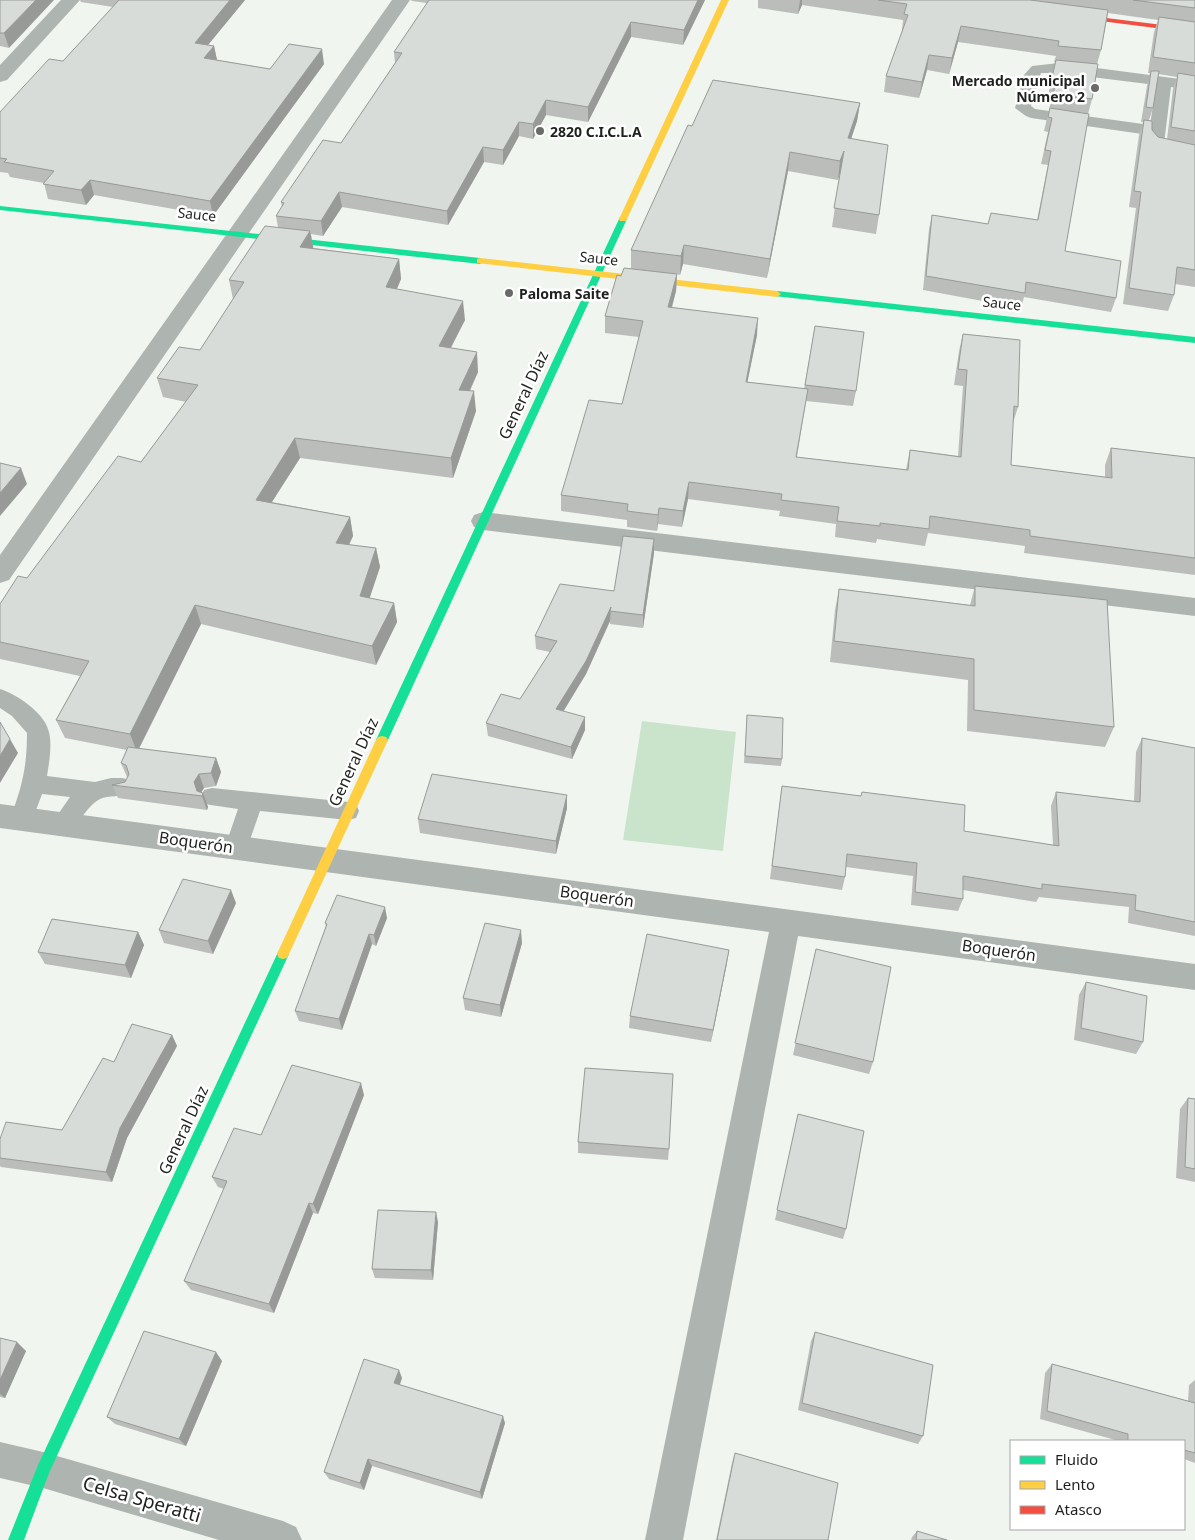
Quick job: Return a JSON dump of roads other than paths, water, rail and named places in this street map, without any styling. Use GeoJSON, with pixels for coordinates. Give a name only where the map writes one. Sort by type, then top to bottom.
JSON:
{"type":"FeatureCollection","features":[{"type":"Feature","properties":{"kind":"street"},"geometry":{"type":"LineString","coordinates":[[0,76],[71,0]]}},
{"type":"Feature","properties":{"kind":"street"},"geometry":{"type":"LineString","coordinates":[[0,574],[401,0]]}},
{"type":"Feature","properties":{"kind":"street","name":"General Díaz"},"geometry":{"type":"LineString","coordinates":[[16,1540],[43,1470],[725,0]]}},
{"type":"Feature","properties":{"kind":"street"},"geometry":{"type":"LineString","coordinates":[[1058,13],[1195,32]]}},
{"type":"Feature","properties":{"kind":"street","name":"Sauce"},"geometry":{"type":"LineString","coordinates":[[0,208],[1195,340]]}},
{"type":"Feature","properties":{"kind":"street"},"geometry":{"type":"LineString","coordinates":[[483,521],[1195,607]]}},
{"type":"Feature","properties":{"kind":"street","name":"Boquerón"},"geometry":{"type":"LineString","coordinates":[[11,817],[1195,977]]}},
{"type":"Feature","properties":{"kind":"street"},"geometry":{"type":"LineString","coordinates":[[664,1540],[786,922]]}},
{"type":"Feature","properties":{"kind":"street","name":"Celsa Speratti"},"geometry":{"type":"LineString","coordinates":[[0,1460],[43,1470],[284,1540]]}},
{"type":"Feature","properties":{"kind":"lane"},"geometry":{"type":"LineString","coordinates":[[1157,131],[1031,112],[1024,108],[1032,75],[1037,69],[1059,68],[1195,86]]}},
{"type":"Feature","properties":{"kind":"lane"},"geometry":{"type":"LineString","coordinates":[[1164,82],[1156,145],[1158,148],[1195,155]]}},
{"type":"Feature","properties":{"kind":"lane"},"geometry":{"type":"LineString","coordinates":[[0,697],[20,710],[38,730],[38,760],[34,784],[11,817]]}},
{"type":"Feature","properties":{"kind":"lane"},"geometry":{"type":"LineString","coordinates":[[34,784],[94,790],[105,787],[122,787]]}},
{"type":"Feature","properties":{"kind":"lane"},"geometry":{"type":"LineString","coordinates":[[64,823],[75,806],[94,790]]}},
{"type":"Feature","properties":{"kind":"lane"},"geometry":{"type":"LineString","coordinates":[[212,797],[348,810]]}},
{"type":"Feature","properties":{"kind":"lane"},"geometry":{"type":"LineString","coordinates":[[237,847],[252,801]]}},
{"type":"Feature","properties":{"kind":"place","name":"Mercado municipal Número 2"},"geometry":{"type":"Point","coordinates":[1095,88]}},
{"type":"Feature","properties":{"kind":"place","name":"2820 C.I.C.L.A"},"geometry":{"type":"Point","coordinates":[540,131]}},
{"type":"Feature","properties":{"kind":"place","name":"Paloma Saite"},"geometry":{"type":"Point","coordinates":[509,293]}}]}
